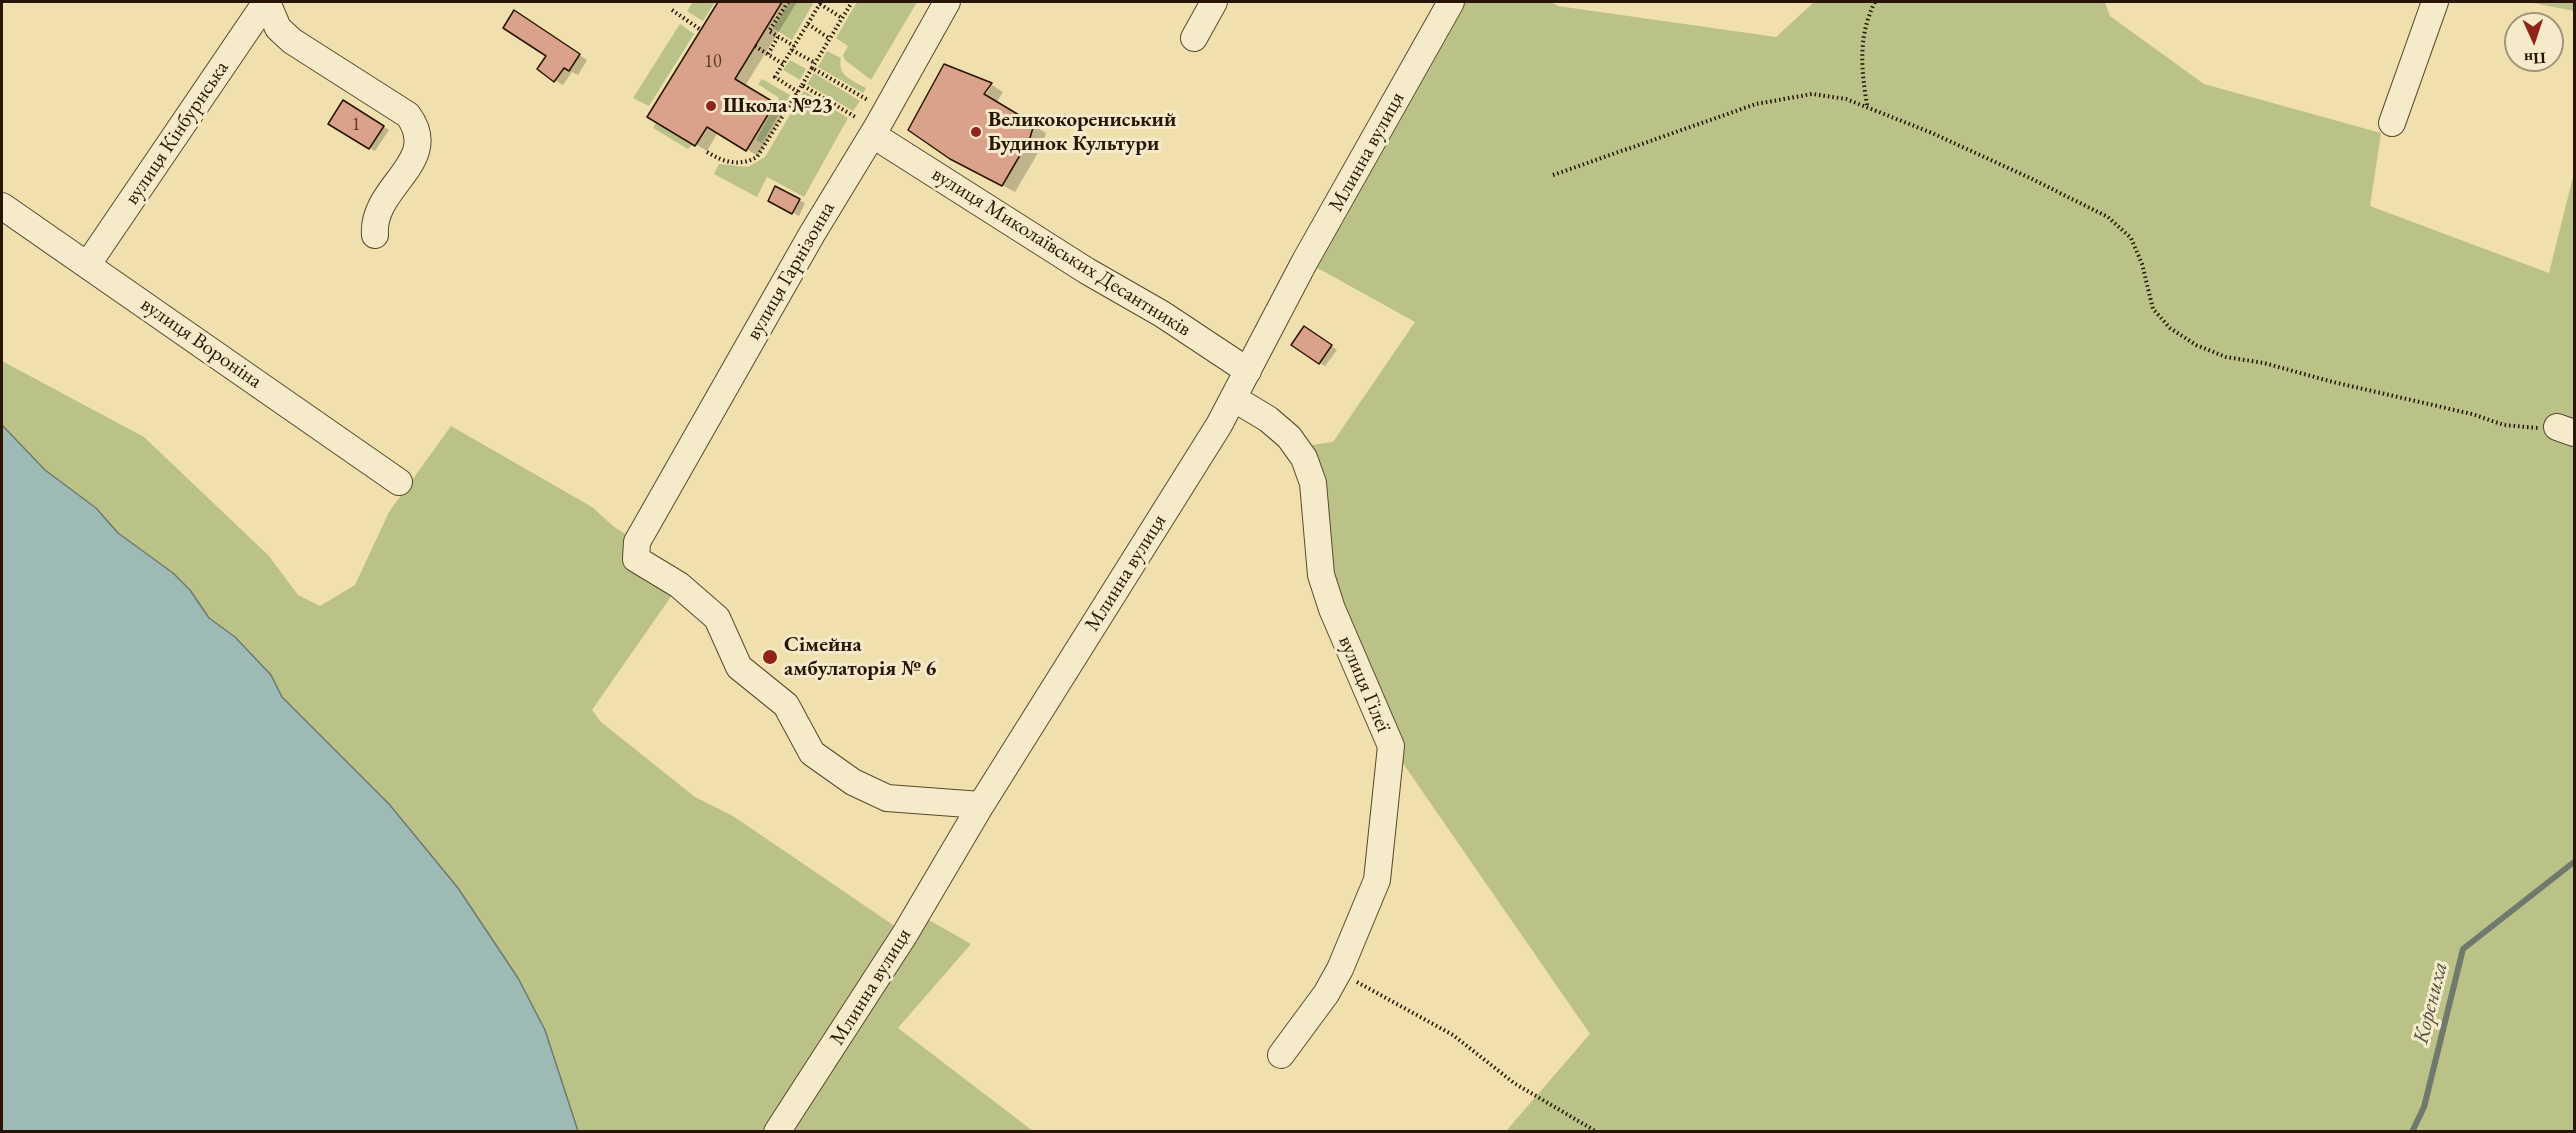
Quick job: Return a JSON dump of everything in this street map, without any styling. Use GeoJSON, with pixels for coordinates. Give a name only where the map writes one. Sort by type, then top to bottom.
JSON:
{"type":"FeatureCollection","features":[{"type":"Feature","properties":{"kind":"street"},"geometry":{"type":"LineString","coordinates":[[266,2],[278,28],[292,41],[408,115],[418,129],[419,143],[400,182],[388,193],[379,207],[374,221],[375,235]]}},
{"type":"Feature","properties":{"kind":"street","name":"вулиця Кінбурнська"},"geometry":{"type":"LineString","coordinates":[[88,264],[266,2]]}},
{"type":"Feature","properties":{"kind":"street","name":"вулиця Гарнізонна"},"geometry":{"type":"LineString","coordinates":[[946,2],[878,125],[812,234],[637,550],[717,618],[739,667],[786,705],[812,753],[853,782],[887,798],[981,805]]}},
{"type":"Feature","properties":{"kind":"street"},"geometry":{"type":"LineString","coordinates":[[1194,38],[1214,2]]}},
{"type":"Feature","properties":{"kind":"street","name":"Млинна вулиця"},"geometry":{"type":"LineString","coordinates":[[777,1131],[905,934],[981,805],[1233,398],[1305,261],[1451,2]]}},
{"type":"Feature","properties":{"kind":"street"},"geometry":{"type":"LineString","coordinates":[[2392,123],[2435,2]]}},
{"type":"Feature","properties":{"kind":"street","name":"вулиця Миколаївських Десантників"},"geometry":{"type":"LineString","coordinates":[[878,125],[1087,271],[1162,314],[1248,370]]}},
{"type":"Feature","properties":{"kind":"street","name":"вулиця Вороніна"},"geometry":{"type":"LineString","coordinates":[[2,206],[399,482]]}},
{"type":"Feature","properties":{"kind":"street","name":"вулиця Гілеї"},"geometry":{"type":"LineString","coordinates":[[1233,398],[1268,419],[1289,437],[1304,458],[1313,483],[1321,575],[1332,609],[1391,746],[1377,880],[1340,969],[1326,994],[1281,1054]]}},
{"type":"Feature","properties":{"kind":"path"},"geometry":{"type":"LineString","coordinates":[[788,2],[769,31],[814,66],[878,125]]}},
{"type":"Feature","properties":{"kind":"path"},"geometry":{"type":"LineString","coordinates":[[707,152],[721,160],[735,163],[758,157],[852,2]]}},
{"type":"Feature","properties":{"kind":"path"},"geometry":{"type":"LineString","coordinates":[[1867,105],[1860,66],[1864,36],[1875,2]]}},
{"type":"Feature","properties":{"kind":"path"},"geometry":{"type":"LineString","coordinates":[[798,92],[775,77],[821,3],[842,18]]}},
{"type":"Feature","properties":{"kind":"path"},"geometry":{"type":"LineString","coordinates":[[672,10],[701,30]]}},
{"type":"Feature","properties":{"kind":"path"},"geometry":{"type":"LineString","coordinates":[[808,24],[830,39]]}},
{"type":"Feature","properties":{"kind":"path"},"geometry":{"type":"LineString","coordinates":[[768,54],[778,36]]}},
{"type":"Feature","properties":{"kind":"path"},"geometry":{"type":"LineString","coordinates":[[755,46],[783,64]]}},
{"type":"Feature","properties":{"kind":"path"},"geometry":{"type":"LineString","coordinates":[[802,85],[878,125]]}},
{"type":"Feature","properties":{"kind":"path"},"geometry":{"type":"LineString","coordinates":[[1553,175],[1756,104],[1812,94],[1829,95],[1867,105],[2028,177],[2108,217],[2131,238],[2142,264],[2153,309],[2170,328],[2196,345],[2226,357],[2264,363],[2333,382],[2472,414],[2504,425],[2566,430]]}},
{"type":"Feature","properties":{"kind":"path"},"geometry":{"type":"LineString","coordinates":[[1340,969],[1360,984],[1453,1035],[1514,1083],[1597,1131]]}},
{"type":"Feature","properties":{"kind":"green space"},"geometry":{"type":"Polygon","coordinates":[[[693,2],[715,2],[703,21],[687,11],[693,2]]]}},
{"type":"Feature","properties":{"kind":"green space"},"geometry":{"type":"Polygon","coordinates":[[[790,2],[814,2],[792,40],[773,28],[790,2]]]}},
{"type":"Feature","properties":{"kind":"green space"},"geometry":{"type":"Polygon","coordinates":[[[857,2],[917,2],[871,80],[845,60],[843,55],[848,46],[836,38],[857,2]]]}},
{"type":"Feature","properties":{"kind":"green space"},"geometry":{"type":"Polygon","coordinates":[[[1451,2],[1551,2],[1558,6],[1776,37],[1814,2],[2105,2],[2110,16],[2204,84],[2381,133],[2370,206],[2549,273],[2574,173],[2574,1131],[1506,1131],[1590,1034],[1391,746],[1365,687],[1297,447],[1333,442],[1415,322],[1305,261],[1451,2]]]}},
{"type":"Feature","properties":{"kind":"green space"},"geometry":{"type":"Polygon","coordinates":[[[2528,2],[2574,2],[2574,11],[2528,2]]]}},
{"type":"Feature","properties":{"kind":"green space"},"geometry":{"type":"Polygon","coordinates":[[[680,24],[694,34],[649,106],[633,98],[680,24]]]}},
{"type":"Feature","properties":{"kind":"green space"},"geometry":{"type":"Polygon","coordinates":[[[827,51],[841,58],[843,73],[866,88],[863,93],[818,67],[827,51]]]}},
{"type":"Feature","properties":{"kind":"green space"},"geometry":{"type":"Polygon","coordinates":[[[790,60],[806,69],[800,80],[783,70],[790,60]]]}},
{"type":"Feature","properties":{"kind":"green space"},"geometry":{"type":"Polygon","coordinates":[[[814,73],[860,101],[853,111],[807,84],[814,73]]]}},
{"type":"Feature","properties":{"kind":"green space"},"geometry":{"type":"Polygon","coordinates":[[[762,79],[790,95],[762,143],[756,140],[779,98],[758,84],[762,79]]]}},
{"type":"Feature","properties":{"kind":"green space"},"geometry":{"type":"Polygon","coordinates":[[[804,91],[848,118],[804,197],[767,177],[757,197],[714,174],[719,164],[748,167],[765,157],[804,91]]]}},
{"type":"Feature","properties":{"kind":"green space"},"geometry":{"type":"Polygon","coordinates":[[[656,123],[692,145],[688,149],[653,128],[656,123]]]}},
{"type":"Feature","properties":{"kind":"green space"},"geometry":{"type":"Polygon","coordinates":[[[2,361],[144,437],[269,556],[298,595],[320,606],[355,585],[389,512],[451,426],[592,507],[613,526],[637,542],[679,585],[592,710],[601,722],[695,797],[733,816],[899,929],[768,1131],[578,1131],[545,1030],[518,978],[458,888],[389,804],[282,697],[252,655],[235,637],[209,618],[173,573],[118,533],[96,508],[45,470],[2,425],[2,361]]]}},
{"type":"Feature","properties":{"kind":"green space"},"geometry":{"type":"Polygon","coordinates":[[[929,920],[971,944],[898,1028],[1033,1131],[787,1132],[929,920]]]}},
{"type":"Feature","properties":{"kind":"water"},"geometry":{"type":"Polygon","coordinates":[[[2,425],[45,470],[96,508],[118,533],[173,573],[190,590],[209,618],[235,637],[271,675],[282,697],[389,804],[458,888],[518,978],[545,1030],[578,1131],[2,1131],[2,425]]]}},
{"type":"Feature","properties":{"kind":"building"},"geometry":{"type":"Polygon","coordinates":[[[718,2],[782,2],[735,79],[775,103],[746,151],[707,127],[695,146],[647,117],[718,2]]]}},
{"type":"Feature","properties":{"kind":"building"},"geometry":{"type":"Polygon","coordinates":[[[514,10],[580,54],[569,71],[564,68],[554,82],[537,69],[546,56],[503,28],[514,10]]]}},
{"type":"Feature","properties":{"kind":"building"},"geometry":{"type":"Polygon","coordinates":[[[944,64],[992,83],[984,94],[1034,124],[1030,138],[1002,186],[950,159],[908,130],[944,64]]]}},
{"type":"Feature","properties":{"kind":"building"},"geometry":{"type":"Polygon","coordinates":[[[343,100],[384,126],[369,149],[328,124],[343,100]]]}},
{"type":"Feature","properties":{"kind":"building"},"geometry":{"type":"Polygon","coordinates":[[[775,186],[800,199],[792,214],[768,201],[775,186]]]}},
{"type":"Feature","properties":{"kind":"building"},"geometry":{"type":"Polygon","coordinates":[[[1304,326],[1332,345],[1319,364],[1291,345],[1304,326]]]}},
{"type":"Feature","properties":{"kind":"waterway","name":"Корениха"},"geometry":{"type":"LineString","coordinates":[[2412,1132],[2424,1107],[2463,949],[2574,862]]}},
{"type":"Feature","properties":{"kind":"place","name":"Школа №23"},"geometry":{"type":"Point","coordinates":[711,106]}},
{"type":"Feature","properties":{"kind":"place","name":"Великокорениський Будинок Культури"},"geometry":{"type":"Point","coordinates":[976,132]}},
{"type":"Feature","properties":{"kind":"place","name":"Сімейна амбулаторія № 6"},"geometry":{"type":"Point","coordinates":[770,657]}}]}
